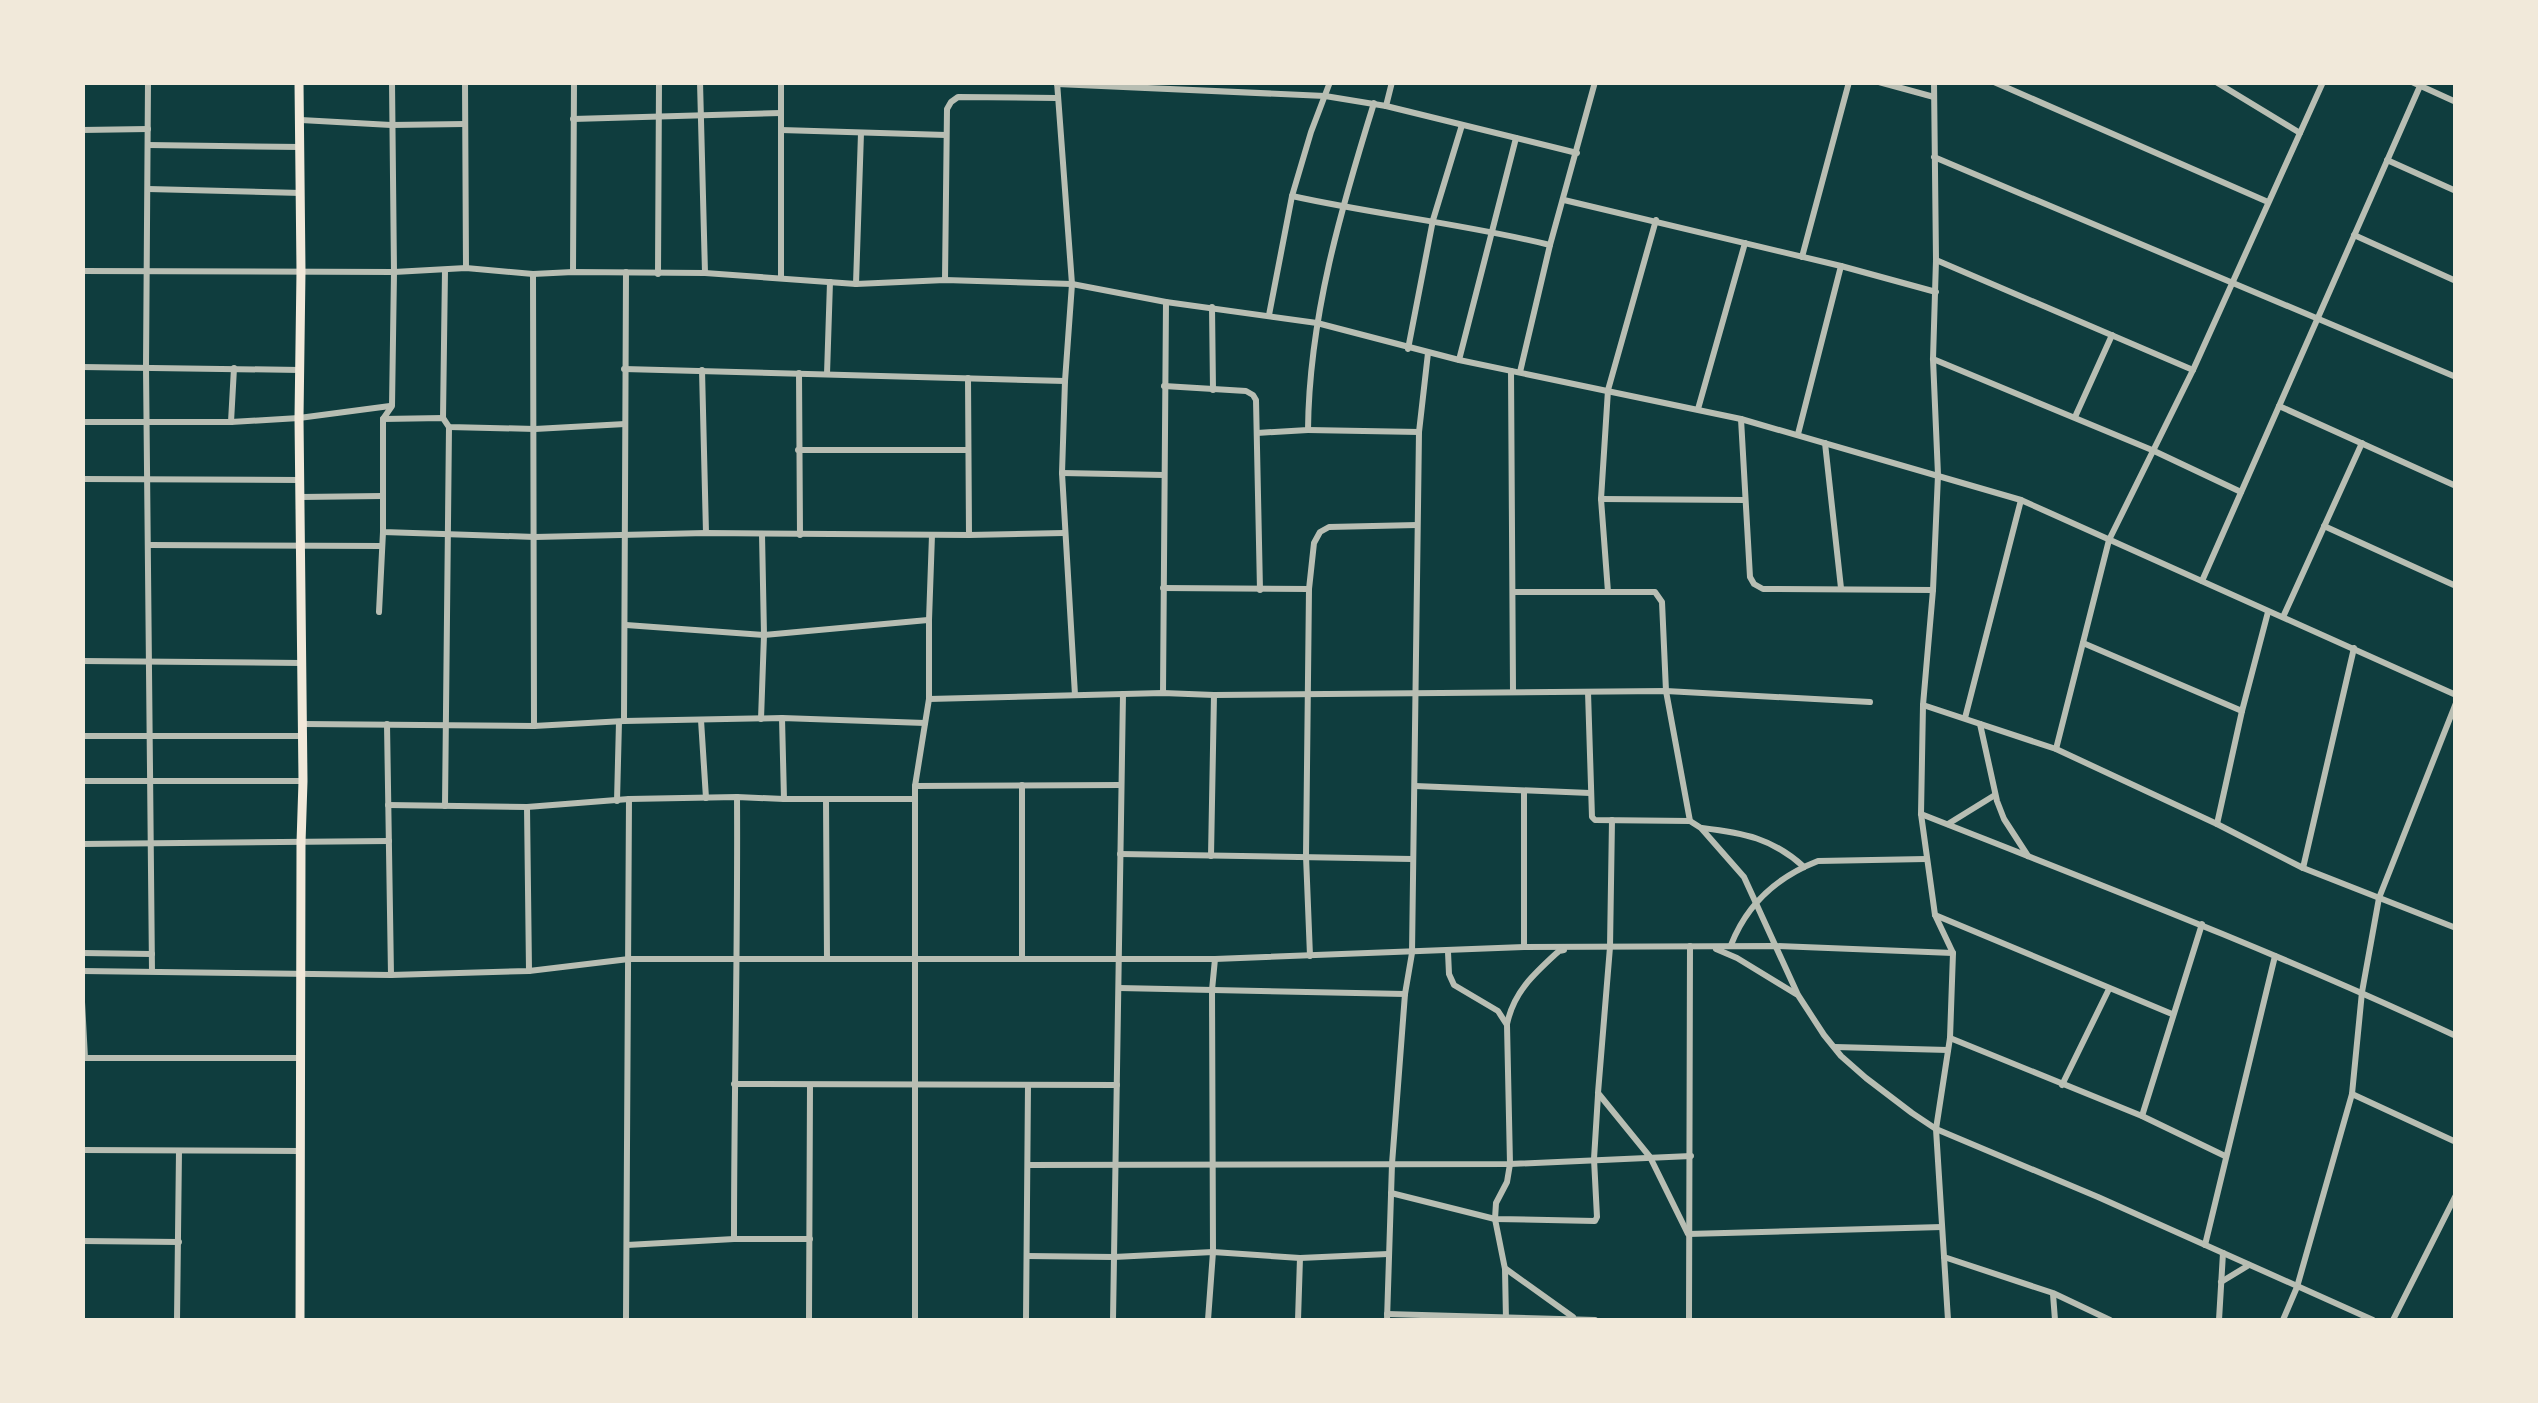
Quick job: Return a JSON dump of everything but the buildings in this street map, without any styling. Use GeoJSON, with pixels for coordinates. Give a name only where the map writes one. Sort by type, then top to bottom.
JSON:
{"type":"FeatureCollection","features":[{"type":"Feature","properties":{"kind":"main road"},"geometry":{"type":"LineString","coordinates":[[300,82],[300,1320]]}},
{"type":"Feature","properties":{"kind":"street"},"geometry":{"type":"LineString","coordinates":[[148,82],[146,420],[152,971]]}},
{"type":"Feature","properties":{"kind":"street"},"geometry":{"type":"LineString","coordinates":[[379,612],[383,419],[392,406],[392,82]]}},
{"type":"Feature","properties":{"kind":"street"},"geometry":{"type":"LineString","coordinates":[[465,82],[466,268]]}},
{"type":"Feature","properties":{"kind":"street"},"geometry":{"type":"LineString","coordinates":[[572,272],[574,82]]}},
{"type":"Feature","properties":{"kind":"street"},"geometry":{"type":"LineString","coordinates":[[658,82],[658,274]]}},
{"type":"Feature","properties":{"kind":"street"},"geometry":{"type":"LineString","coordinates":[[700,82],[705,272]]}},
{"type":"Feature","properties":{"kind":"street"},"geometry":{"type":"LineString","coordinates":[[781,82],[781,277]]}},
{"type":"Feature","properties":{"kind":"street"},"geometry":{"type":"LineString","coordinates":[[1270,315],[1292,196],[1330,82]]}},
{"type":"Feature","properties":{"kind":"street"},"geometry":{"type":"LineString","coordinates":[[1386,106],[1392,82]]}},
{"type":"Feature","properties":{"kind":"street"},"geometry":{"type":"LineString","coordinates":[[1513,692],[1515,372],[1596,82]]}},
{"type":"Feature","properties":{"kind":"street"},"geometry":{"type":"LineString","coordinates":[[1802,257],[1848,82]]}},
{"type":"Feature","properties":{"kind":"street"},"geometry":{"type":"LineString","coordinates":[[1879,82],[1934,97]]}},
{"type":"Feature","properties":{"kind":"street"},"geometry":{"type":"LineString","coordinates":[[1934,82],[1933,358],[1938,475],[1923,705],[1921,814],[1935,915],[1953,954],[1950,1038],[1936,1129],[1948,1320]]}},
{"type":"Feature","properties":{"kind":"street"},"geometry":{"type":"LineString","coordinates":[[1994,82],[2268,202]]}},
{"type":"Feature","properties":{"kind":"street"},"geometry":{"type":"LineString","coordinates":[[2056,750],[2109,540],[2193,370],[2323,82]]}},
{"type":"Feature","properties":{"kind":"street"},"geometry":{"type":"LineString","coordinates":[[1075,695],[1062,473],[1072,284],[1056,83],[1229,87],[1326,96],[1374,103],[1577,153]]}},
{"type":"Feature","properties":{"kind":"street"},"geometry":{"type":"LineString","coordinates":[[2220,84],[2300,133]]}},
{"type":"Feature","properties":{"kind":"street"},"geometry":{"type":"LineString","coordinates":[[2202,581],[2387,160],[2416,84],[2456,102]]}},
{"type":"Feature","properties":{"kind":"street"},"geometry":{"type":"LineString","coordinates":[[945,280],[946,134],[951,102],[958,97],[1056,98]]}},
{"type":"Feature","properties":{"kind":"street"},"geometry":{"type":"LineString","coordinates":[[1308,430],[1317,322],[1341,207],[1374,103]]}},
{"type":"Feature","properties":{"kind":"street"},"geometry":{"type":"LineString","coordinates":[[574,119],[781,113]]}},
{"type":"Feature","properties":{"kind":"street"},"geometry":{"type":"LineString","coordinates":[[302,120],[465,124]]}},
{"type":"Feature","properties":{"kind":"street"},"geometry":{"type":"LineString","coordinates":[[1408,349],[1433,220],[1462,124]]}},
{"type":"Feature","properties":{"kind":"street"},"geometry":{"type":"LineString","coordinates":[[82,130],[148,129]]}},
{"type":"Feature","properties":{"kind":"street"},"geometry":{"type":"LineString","coordinates":[[781,130],[946,134]]}},
{"type":"Feature","properties":{"kind":"street"},"geometry":{"type":"LineString","coordinates":[[856,284],[862,133]]}},
{"type":"Feature","properties":{"kind":"street"},"geometry":{"type":"LineString","coordinates":[[1458,360],[1516,138]]}},
{"type":"Feature","properties":{"kind":"street"},"geometry":{"type":"LineString","coordinates":[[148,145],[301,146]]}},
{"type":"Feature","properties":{"kind":"street"},"geometry":{"type":"LineString","coordinates":[[1934,157],[2456,377]]}},
{"type":"Feature","properties":{"kind":"street"},"geometry":{"type":"LineString","coordinates":[[2387,160],[2456,191]]}},
{"type":"Feature","properties":{"kind":"street"},"geometry":{"type":"LineString","coordinates":[[148,189],[301,192]]}},
{"type":"Feature","properties":{"kind":"street"},"geometry":{"type":"LineString","coordinates":[[1292,196],[1492,230],[1550,244]]}},
{"type":"Feature","properties":{"kind":"street"},"geometry":{"type":"LineString","coordinates":[[1564,200],[1936,292]]}},
{"type":"Feature","properties":{"kind":"street"},"geometry":{"type":"LineString","coordinates":[[1608,592],[1602,499],[1608,390],[1656,220]]}},
{"type":"Feature","properties":{"kind":"street"},"geometry":{"type":"LineString","coordinates":[[2354,235],[2456,281]]}},
{"type":"Feature","properties":{"kind":"street"},"geometry":{"type":"LineString","coordinates":[[1698,409],[1745,243]]}},
{"type":"Feature","properties":{"kind":"street"},"geometry":{"type":"LineString","coordinates":[[1936,260],[2193,370]]}},
{"type":"Feature","properties":{"kind":"street"},"geometry":{"type":"LineString","coordinates":[[1798,434],[1841,266]]}},
{"type":"Feature","properties":{"kind":"street"},"geometry":{"type":"LineString","coordinates":[[82,272],[394,272],[466,268],[533,274],[705,272],[856,284],[945,280],[1072,284],[1166,302],[1317,322],[1408,349],[1741,419],[2020,500],[2456,695]]}},
{"type":"Feature","properties":{"kind":"street"},"geometry":{"type":"LineString","coordinates":[[445,269],[443,418],[449,426],[445,806]]}},
{"type":"Feature","properties":{"kind":"street"},"geometry":{"type":"LineString","coordinates":[[618,801],[626,625],[626,272]]}},
{"type":"Feature","properties":{"kind":"street"},"geometry":{"type":"LineString","coordinates":[[533,274],[534,726]]}},
{"type":"Feature","properties":{"kind":"street"},"geometry":{"type":"LineString","coordinates":[[827,374],[830,282]]}},
{"type":"Feature","properties":{"kind":"street"},"geometry":{"type":"LineString","coordinates":[[1163,694],[1166,302]]}},
{"type":"Feature","properties":{"kind":"street"},"geometry":{"type":"LineString","coordinates":[[1212,306],[1213,390]]}},
{"type":"Feature","properties":{"kind":"street"},"geometry":{"type":"LineString","coordinates":[[2075,417],[2112,334]]}},
{"type":"Feature","properties":{"kind":"street"},"geometry":{"type":"LineString","coordinates":[[1428,353],[1419,432],[1412,953],[1390,1193],[1387,1318],[1595,1320]]}},
{"type":"Feature","properties":{"kind":"street"},"geometry":{"type":"LineString","coordinates":[[1933,358],[2152,450],[2241,492]]}},
{"type":"Feature","properties":{"kind":"street"},"geometry":{"type":"LineString","coordinates":[[82,367],[300,370]]}},
{"type":"Feature","properties":{"kind":"street"},"geometry":{"type":"LineString","coordinates":[[231,422],[234,368]]}},
{"type":"Feature","properties":{"kind":"street"},"geometry":{"type":"LineString","coordinates":[[624,369],[1064,380]]}},
{"type":"Feature","properties":{"kind":"street"},"geometry":{"type":"LineString","coordinates":[[702,370],[706,533]]}},
{"type":"Feature","properties":{"kind":"street"},"geometry":{"type":"LineString","coordinates":[[799,373],[800,534]]}},
{"type":"Feature","properties":{"kind":"street"},"geometry":{"type":"LineString","coordinates":[[968,378],[969,536]]}},
{"type":"Feature","properties":{"kind":"street"},"geometry":{"type":"LineString","coordinates":[[1164,386],[1246,392],[1256,400],[1260,590]]}},
{"type":"Feature","properties":{"kind":"street"},"geometry":{"type":"LineString","coordinates":[[82,422],[231,422],[392,406]]}},
{"type":"Feature","properties":{"kind":"street"},"geometry":{"type":"LineString","coordinates":[[2279,406],[2456,486]]}},
{"type":"Feature","properties":{"kind":"street"},"geometry":{"type":"LineString","coordinates":[[383,419],[443,418]]}},
{"type":"Feature","properties":{"kind":"street"},"geometry":{"type":"LineString","coordinates":[[1741,419],[1750,578],[1754,584],[1763,589],[1933,590]]}},
{"type":"Feature","properties":{"kind":"street"},"geometry":{"type":"LineString","coordinates":[[449,426],[534,429],[625,424]]}},
{"type":"Feature","properties":{"kind":"street"},"geometry":{"type":"LineString","coordinates":[[1257,433],[1419,432]]}},
{"type":"Feature","properties":{"kind":"street"},"geometry":{"type":"LineString","coordinates":[[1825,443],[1840,588]]}},
{"type":"Feature","properties":{"kind":"street"},"geometry":{"type":"LineString","coordinates":[[2282,616],[2362,443]]}},
{"type":"Feature","properties":{"kind":"street"},"geometry":{"type":"LineString","coordinates":[[798,450],[968,450]]}},
{"type":"Feature","properties":{"kind":"street"},"geometry":{"type":"LineString","coordinates":[[1062,473],[1164,475]]}},
{"type":"Feature","properties":{"kind":"street"},"geometry":{"type":"LineString","coordinates":[[82,480],[301,480]]}},
{"type":"Feature","properties":{"kind":"street"},"geometry":{"type":"LineString","coordinates":[[301,497],[382,496]]}},
{"type":"Feature","properties":{"kind":"street"},"geometry":{"type":"LineString","coordinates":[[1602,499],[1745,500]]}},
{"type":"Feature","properties":{"kind":"street"},"geometry":{"type":"LineString","coordinates":[[1965,718],[2020,500]]}},
{"type":"Feature","properties":{"kind":"street"},"geometry":{"type":"LineString","coordinates":[[1310,956],[1306,856],[1309,590],[1314,544],[1320,532],[1329,528],[1418,525]]}},
{"type":"Feature","properties":{"kind":"street"},"geometry":{"type":"LineString","coordinates":[[2324,526],[2456,586]]}},
{"type":"Feature","properties":{"kind":"street"},"geometry":{"type":"LineString","coordinates":[[383,532],[535,537],[706,533],[1064,534]]}},
{"type":"Feature","properties":{"kind":"street"},"geometry":{"type":"LineString","coordinates":[[761,719],[762,534]]}},
{"type":"Feature","properties":{"kind":"street"},"geometry":{"type":"LineString","coordinates":[[916,1320],[915,786],[929,699],[932,535]]}},
{"type":"Feature","properties":{"kind":"street"},"geometry":{"type":"LineString","coordinates":[[149,546],[382,546]]}},
{"type":"Feature","properties":{"kind":"street"},"geometry":{"type":"LineString","coordinates":[[1163,588],[1309,590]]}},
{"type":"Feature","properties":{"kind":"street"},"geometry":{"type":"LineString","coordinates":[[1514,592],[1655,592],[1660,596],[1666,692],[1690,821]]}},
{"type":"Feature","properties":{"kind":"street"},"geometry":{"type":"LineString","coordinates":[[2217,824],[2268,612]]}},
{"type":"Feature","properties":{"kind":"street"},"geometry":{"type":"LineString","coordinates":[[626,625],[764,635],[929,620]]}},
{"type":"Feature","properties":{"kind":"street"},"geometry":{"type":"LineString","coordinates":[[2083,643],[2242,711]]}},
{"type":"Feature","properties":{"kind":"street"},"geometry":{"type":"LineString","coordinates":[[2303,868],[2354,648]]}},
{"type":"Feature","properties":{"kind":"street"},"geometry":{"type":"LineString","coordinates":[[2456,656],[2456,672]]}},
{"type":"Feature","properties":{"kind":"street"},"geometry":{"type":"LineString","coordinates":[[82,662],[301,663]]}},
{"type":"Feature","properties":{"kind":"street"},"geometry":{"type":"LineString","coordinates":[[1588,692],[1592,817],[1690,821],[1701,828],[1744,878],[1798,996],[1834,1047],[1866,1078],[1936,1129],[2373,1320]]}},
{"type":"Feature","properties":{"kind":"street"},"geometry":{"type":"LineString","coordinates":[[929,699],[1123,694],[1666,692],[1870,702]]}},
{"type":"Feature","properties":{"kind":"street"},"geometry":{"type":"LineString","coordinates":[[1112,1320],[1123,694]]}},
{"type":"Feature","properties":{"kind":"street"},"geometry":{"type":"LineString","coordinates":[[1211,856],[1214,695]]}},
{"type":"Feature","properties":{"kind":"street"},"geometry":{"type":"LineString","coordinates":[[2284,1320],[2298,1287],[2352,1094],[2362,992],[2379,898],[2456,703]]}},
{"type":"Feature","properties":{"kind":"street"},"geometry":{"type":"LineString","coordinates":[[1923,705],[2056,750],[2303,868],[2456,928]]}},
{"type":"Feature","properties":{"kind":"street"},"geometry":{"type":"LineString","coordinates":[[301,724],[534,726],[782,718],[926,723]]}},
{"type":"Feature","properties":{"kind":"street"},"geometry":{"type":"LineString","coordinates":[[782,718],[784,799]]}},
{"type":"Feature","properties":{"kind":"street"},"geometry":{"type":"LineString","coordinates":[[701,720],[706,798]]}},
{"type":"Feature","properties":{"kind":"street"},"geometry":{"type":"LineString","coordinates":[[1980,723],[1995,795],[2004,819],[2028,856]]}},
{"type":"Feature","properties":{"kind":"street"},"geometry":{"type":"LineString","coordinates":[[386,724],[391,975]]}},
{"type":"Feature","properties":{"kind":"street"},"geometry":{"type":"LineString","coordinates":[[82,736],[301,736]]}},
{"type":"Feature","properties":{"kind":"street"},"geometry":{"type":"LineString","coordinates":[[82,781],[303,782]]}},
{"type":"Feature","properties":{"kind":"street"},"geometry":{"type":"LineString","coordinates":[[1022,785],[1022,959]]}},
{"type":"Feature","properties":{"kind":"street"},"geometry":{"type":"LineString","coordinates":[[915,786],[1122,785]]}},
{"type":"Feature","properties":{"kind":"street"},"geometry":{"type":"LineString","coordinates":[[1415,786],[1590,793]]}},
{"type":"Feature","properties":{"kind":"street"},"geometry":{"type":"LineString","coordinates":[[1524,792],[1524,947]]}},
{"type":"Feature","properties":{"kind":"street"},"geometry":{"type":"LineString","coordinates":[[1948,824],[1995,795]]}},
{"type":"Feature","properties":{"kind":"street"},"geometry":{"type":"LineString","coordinates":[[734,1239],[737,797]]}},
{"type":"Feature","properties":{"kind":"street"},"geometry":{"type":"LineString","coordinates":[[388,805],[527,807],[737,797],[915,798]]}},
{"type":"Feature","properties":{"kind":"street"},"geometry":{"type":"LineString","coordinates":[[826,799],[826,959]]}},
{"type":"Feature","properties":{"kind":"street"},"geometry":{"type":"LineString","coordinates":[[626,1320],[629,800]]}},
{"type":"Feature","properties":{"kind":"street"},"geometry":{"type":"LineString","coordinates":[[527,807],[528,971]]}},
{"type":"Feature","properties":{"kind":"street"},"geometry":{"type":"LineString","coordinates":[[1921,814],[2202,924],[2456,1036]]}},
{"type":"Feature","properties":{"kind":"street"},"geometry":{"type":"LineString","coordinates":[[1390,1193],[1495,1219],[1595,1221],[1594,1159],[1610,948],[1612,820]]}},
{"type":"Feature","properties":{"kind":"street"},"geometry":{"type":"LineString","coordinates":[[1701,828],[1747,834],[1788,853],[1804,867]]}},
{"type":"Feature","properties":{"kind":"street"},"geometry":{"type":"LineString","coordinates":[[82,844],[388,841]]}},
{"type":"Feature","properties":{"kind":"street"},"geometry":{"type":"LineString","coordinates":[[1120,854],[1412,859]]}},
{"type":"Feature","properties":{"kind":"street"},"geometry":{"type":"LineString","coordinates":[[1731,946],[1756,900],[1804,867],[1818,861],[1926,859]]}},
{"type":"Feature","properties":{"kind":"street"},"geometry":{"type":"LineString","coordinates":[[1935,915],[2172,1014]]}},
{"type":"Feature","properties":{"kind":"street"},"geometry":{"type":"LineString","coordinates":[[2142,1116],[2202,924]]}},
{"type":"Feature","properties":{"kind":"street"},"geometry":{"type":"LineString","coordinates":[[1689,1320],[1690,946]]}},
{"type":"Feature","properties":{"kind":"street"},"geometry":{"type":"LineString","coordinates":[[1710,946],[1798,996]]}},
{"type":"Feature","properties":{"kind":"street"},"geometry":{"type":"LineString","coordinates":[[82,971],[391,975],[528,971],[629,959],[1214,959],[1524,947],[1775,946],[1953,954]]}},
{"type":"Feature","properties":{"kind":"street"},"geometry":{"type":"LineString","coordinates":[[1506,1320],[1505,1268],[1495,1219],[1496,1203],[1507,1182],[1510,1164],[1510,1008],[1527,981],[1560,951],[1574,947]]}},
{"type":"Feature","properties":{"kind":"street"},"geometry":{"type":"LineString","coordinates":[[1448,952],[1448,974],[1454,985],[1498,1012],[1507,1026]]}},
{"type":"Feature","properties":{"kind":"street"},"geometry":{"type":"LineString","coordinates":[[82,954],[152,954]]}},
{"type":"Feature","properties":{"kind":"street"},"geometry":{"type":"LineString","coordinates":[[2205,1245],[2275,956]]}},
{"type":"Feature","properties":{"kind":"street"},"geometry":{"type":"LineString","coordinates":[[1208,1320],[1214,1252],[1214,959]]}},
{"type":"Feature","properties":{"kind":"street"},"geometry":{"type":"LineString","coordinates":[[1119,988],[1406,994]]}},
{"type":"Feature","properties":{"kind":"street"},"geometry":{"type":"LineString","coordinates":[[2062,1084],[2109,989]]}},
{"type":"Feature","properties":{"kind":"street"},"geometry":{"type":"LineString","coordinates":[[82,1002],[84,1058],[301,1058]]}},
{"type":"Feature","properties":{"kind":"street"},"geometry":{"type":"LineString","coordinates":[[1950,1038],[2142,1116],[2226,1156]]}},
{"type":"Feature","properties":{"kind":"street"},"geometry":{"type":"LineString","coordinates":[[1834,1047],[1948,1050]]}},
{"type":"Feature","properties":{"kind":"street"},"geometry":{"type":"LineString","coordinates":[[734,1084],[1117,1085]]}},
{"type":"Feature","properties":{"kind":"street"},"geometry":{"type":"LineString","coordinates":[[809,1320],[810,1085]]}},
{"type":"Feature","properties":{"kind":"street"},"geometry":{"type":"LineString","coordinates":[[1026,1320],[1028,1085]]}},
{"type":"Feature","properties":{"kind":"street"},"geometry":{"type":"LineString","coordinates":[[1598,1093],[1650,1158],[1688,1234]]}},
{"type":"Feature","properties":{"kind":"street"},"geometry":{"type":"LineString","coordinates":[[2352,1094],[2456,1142]]}},
{"type":"Feature","properties":{"kind":"street"},"geometry":{"type":"LineString","coordinates":[[82,1150],[300,1151]]}},
{"type":"Feature","properties":{"kind":"street"},"geometry":{"type":"LineString","coordinates":[[178,1320],[179,1151]]}},
{"type":"Feature","properties":{"kind":"street"},"geometry":{"type":"LineString","coordinates":[[1028,1165],[1510,1164],[1690,1156]]}},
{"type":"Feature","properties":{"kind":"street"},"geometry":{"type":"LineString","coordinates":[[2394,1320],[2456,1195]]}},
{"type":"Feature","properties":{"kind":"street"},"geometry":{"type":"LineString","coordinates":[[1688,1234],[1942,1226]]}},
{"type":"Feature","properties":{"kind":"street"},"geometry":{"type":"LineString","coordinates":[[627,1244],[810,1238]]}},
{"type":"Feature","properties":{"kind":"street"},"geometry":{"type":"LineString","coordinates":[[82,1241],[179,1242]]}},
{"type":"Feature","properties":{"kind":"street"},"geometry":{"type":"LineString","coordinates":[[1027,1256],[1214,1252],[1300,1258],[1388,1254]]}},
{"type":"Feature","properties":{"kind":"street"},"geometry":{"type":"LineString","coordinates":[[2219,1320],[2223,1253]]}},
{"type":"Feature","properties":{"kind":"street"},"geometry":{"type":"LineString","coordinates":[[1944,1257],[2053,1293],[2110,1320]]}},
{"type":"Feature","properties":{"kind":"street"},"geometry":{"type":"LineString","coordinates":[[1298,1320],[1300,1258]]}},
{"type":"Feature","properties":{"kind":"street"},"geometry":{"type":"LineString","coordinates":[[2220,1282],[2249,1265]]}},
{"type":"Feature","properties":{"kind":"street"},"geometry":{"type":"LineString","coordinates":[[1505,1268],[1575,1319]]}},
{"type":"Feature","properties":{"kind":"street"},"geometry":{"type":"LineString","coordinates":[[2053,1293],[2054,1320]]}}]}
